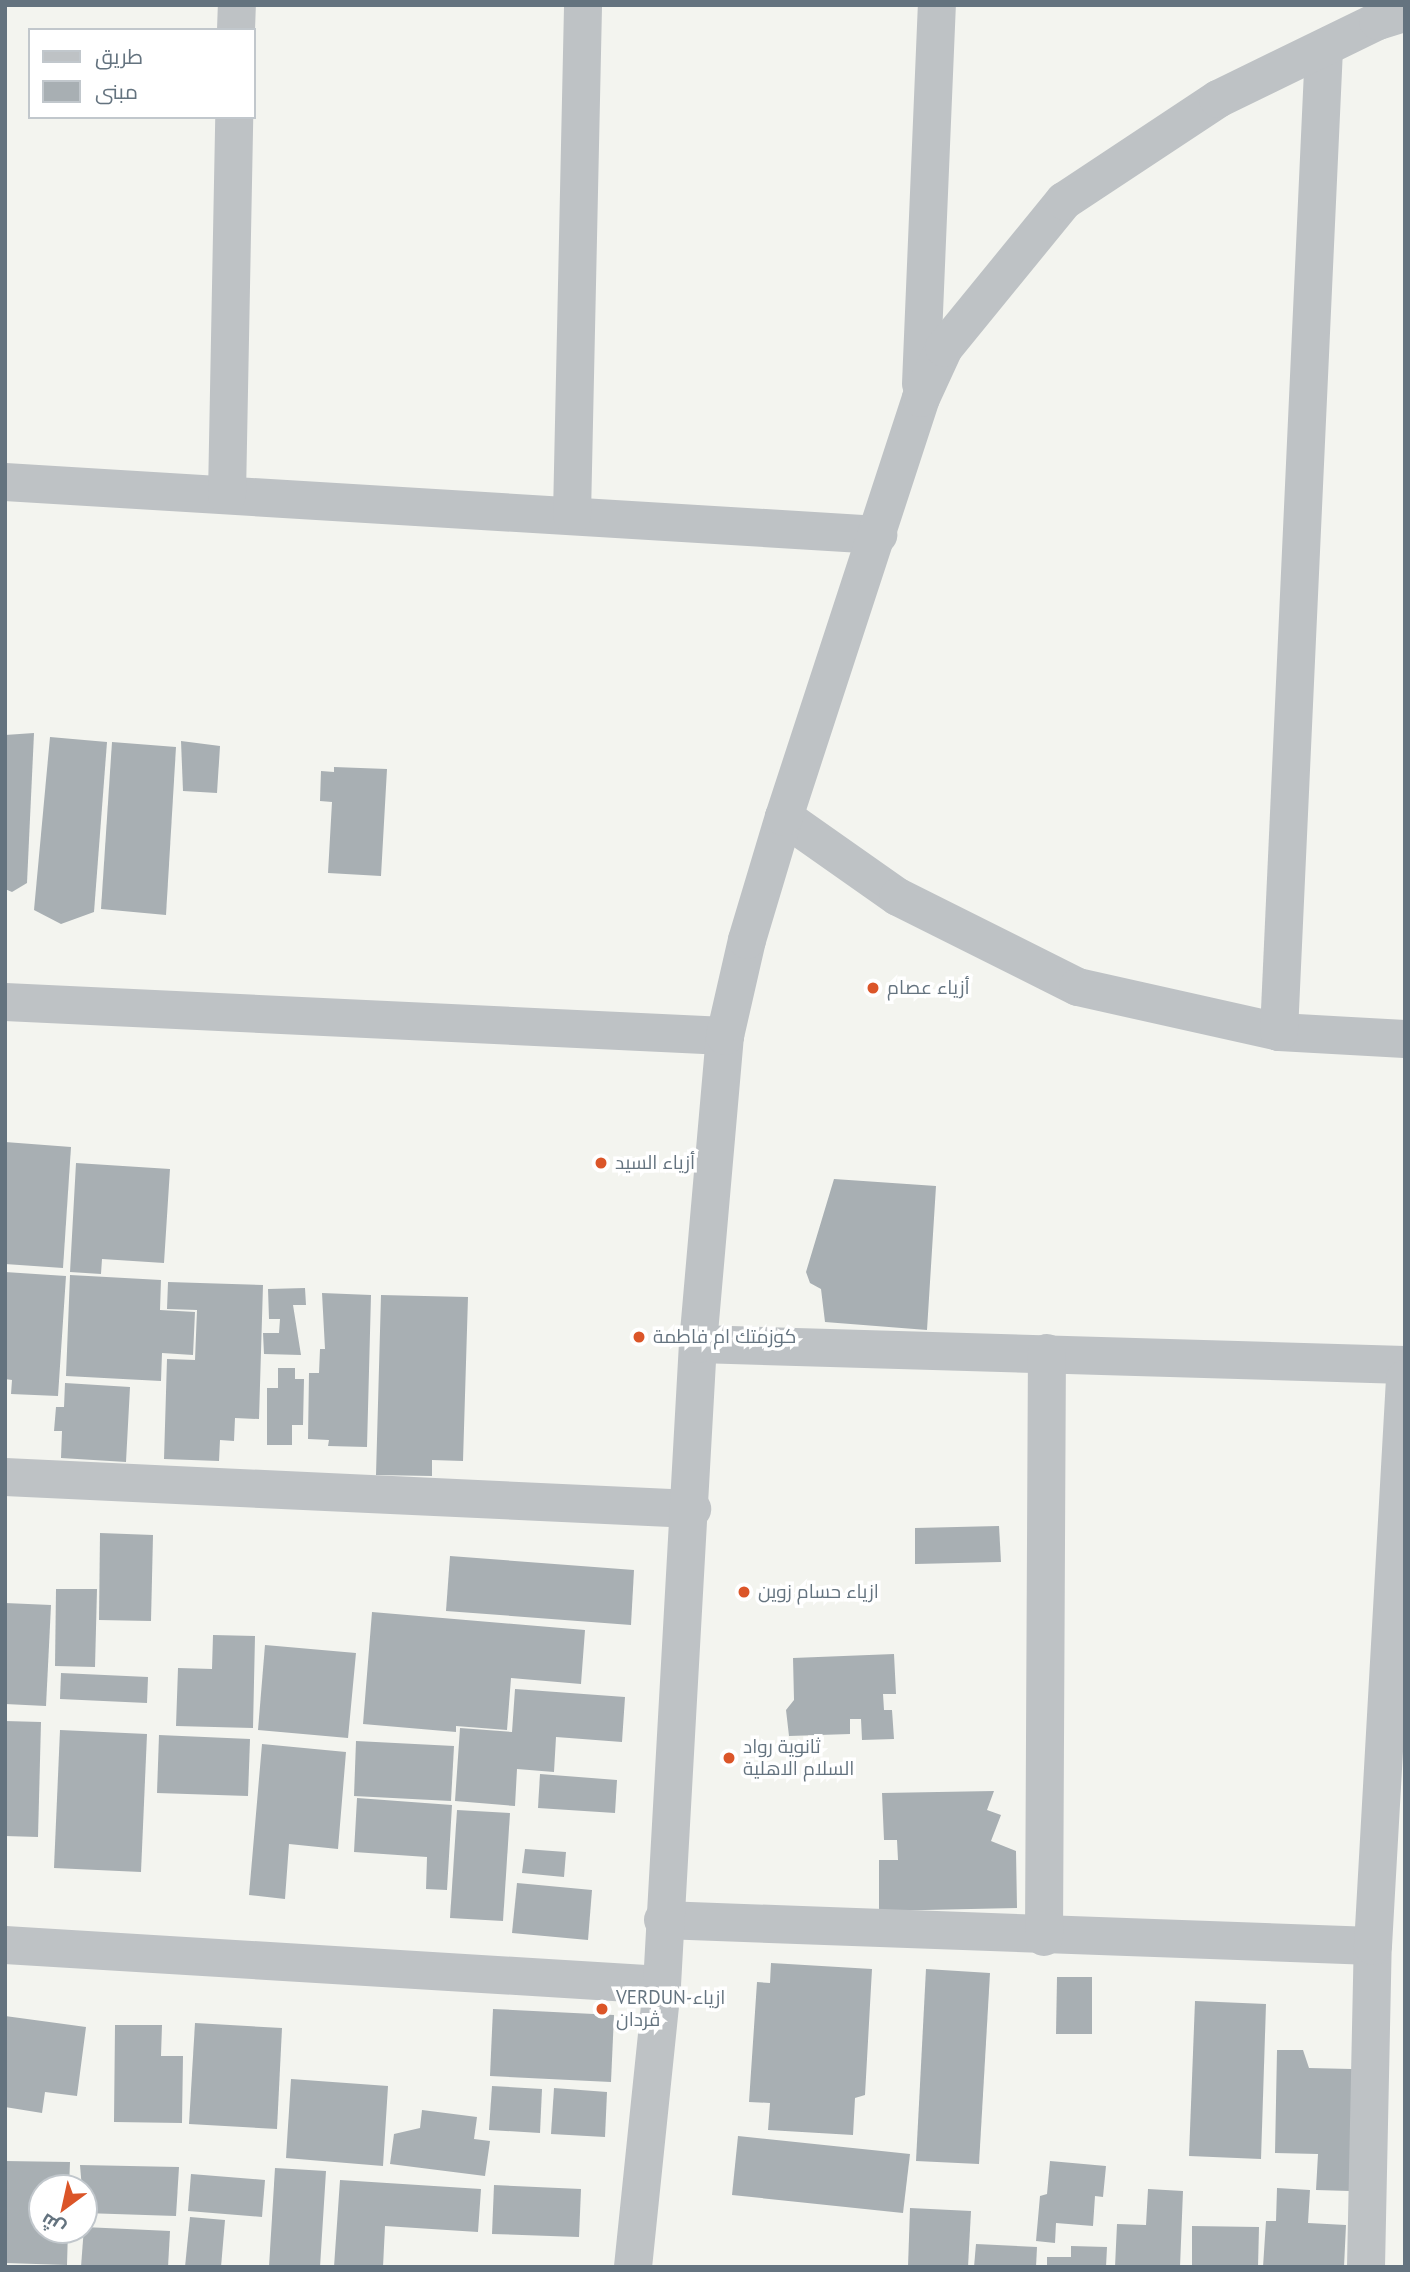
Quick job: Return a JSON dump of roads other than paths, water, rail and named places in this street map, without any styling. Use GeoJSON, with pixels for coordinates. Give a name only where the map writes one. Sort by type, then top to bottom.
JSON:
{"type":"FeatureCollection","features":[{"type":"Feature","properties":{"kind":"street"},"geometry":{"type":"LineString","coordinates":[[236,28],[237,5]]}},
{"type":"Feature","properties":{"kind":"street"},"geometry":{"type":"LineString","coordinates":[[572,515],[583,5]]}},
{"type":"Feature","properties":{"kind":"street"},"geometry":{"type":"LineString","coordinates":[[921,398],[937,5]]}},
{"type":"Feature","properties":{"kind":"street"},"geometry":{"type":"LineString","coordinates":[[633,2267],[662,1985],[663,1920],[692,1509],[698,1344],[725,1036],[747,940],[783,817],[921,398],[944,348],[1064,201],[1218,99],[1405,13]]}},
{"type":"Feature","properties":{"kind":"street"},"geometry":{"type":"LineString","coordinates":[[1279,1032],[1324,49]]}},
{"type":"Feature","properties":{"kind":"street"},"geometry":{"type":"LineString","coordinates":[[227,495],[234,119]]}},
{"type":"Feature","properties":{"kind":"street"},"geometry":{"type":"LineString","coordinates":[[5,482],[878,535]]}},
{"type":"Feature","properties":{"kind":"street"},"geometry":{"type":"LineString","coordinates":[[783,817],[898,897],[1078,987],[1279,1032],[1405,1039]]}},
{"type":"Feature","properties":{"kind":"street"},"geometry":{"type":"LineString","coordinates":[[5,1002],[725,1036]]}},
{"type":"Feature","properties":{"kind":"street"},"geometry":{"type":"LineString","coordinates":[[698,1344],[1405,1365]]}},
{"type":"Feature","properties":{"kind":"street"},"geometry":{"type":"LineString","coordinates":[[1044,1937],[1047,1353]]}},
{"type":"Feature","properties":{"kind":"street"},"geometry":{"type":"LineString","coordinates":[[1366,2267],[1373,1946],[1397,1663],[1405,1378]]}},
{"type":"Feature","properties":{"kind":"street"},"geometry":{"type":"LineString","coordinates":[[5,1477],[692,1509]]}},
{"type":"Feature","properties":{"kind":"street"},"geometry":{"type":"LineString","coordinates":[[663,1920],[1044,1937],[1373,1946]]}},
{"type":"Feature","properties":{"kind":"street"},"geometry":{"type":"LineString","coordinates":[[5,1945],[662,1985]]}},
{"type":"Feature","properties":{"kind":"place","name":"أزياء عصام"},"geometry":{"type":"Point","coordinates":[873,988]}},
{"type":"Feature","properties":{"kind":"place","name":"أزياء السيد"},"geometry":{"type":"Point","coordinates":[601,1163]}},
{"type":"Feature","properties":{"kind":"place","name":"كوزمتك ام فاطمة"},"geometry":{"type":"Point","coordinates":[639,1337]}},
{"type":"Feature","properties":{"kind":"place","name":"ازياء حسام زوين"},"geometry":{"type":"Point","coordinates":[744,1592]}},
{"type":"Feature","properties":{"kind":"place","name":"ثانوية رواد السلام الاهلية"},"geometry":{"type":"Point","coordinates":[729,1758]}},
{"type":"Feature","properties":{"kind":"place","name":"VERDUN-ازياء ڤردان"},"geometry":{"type":"Point","coordinates":[602,2009]}}]}
